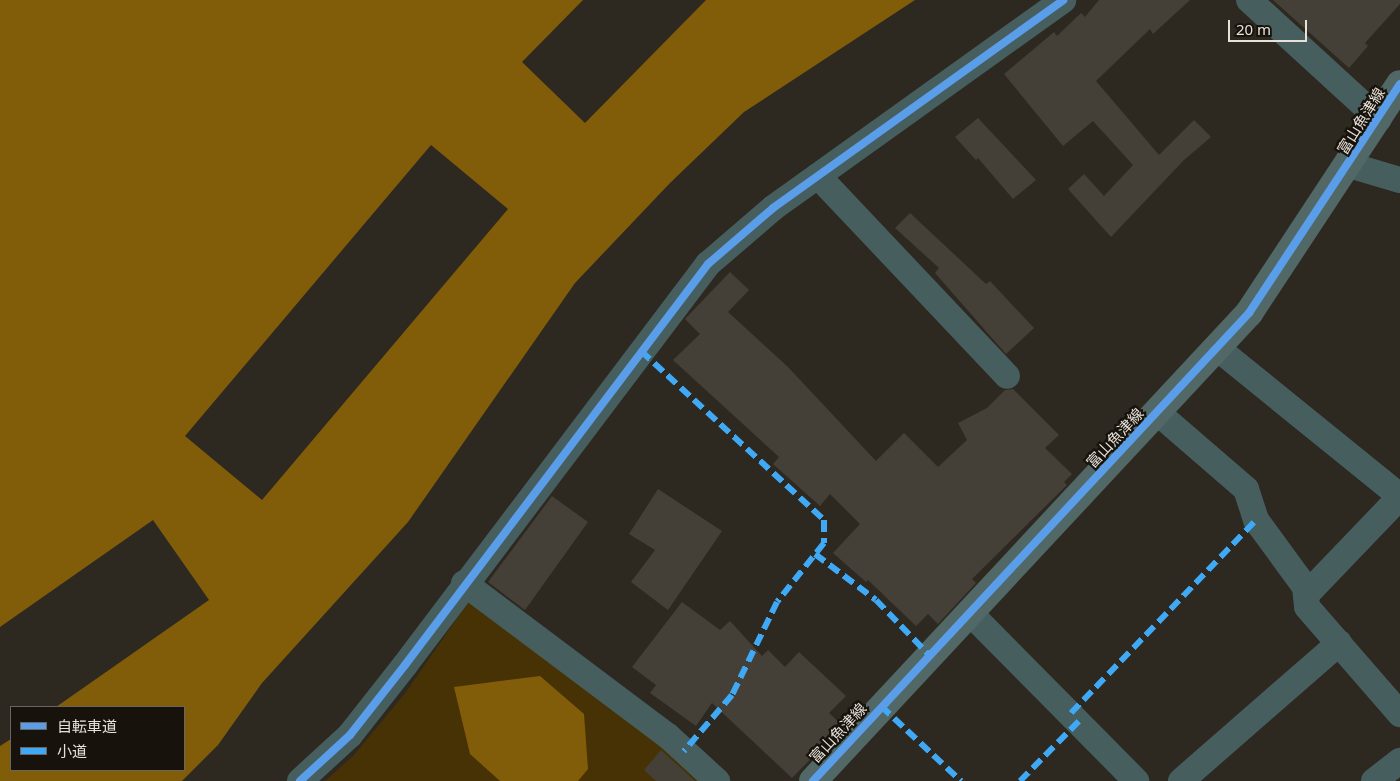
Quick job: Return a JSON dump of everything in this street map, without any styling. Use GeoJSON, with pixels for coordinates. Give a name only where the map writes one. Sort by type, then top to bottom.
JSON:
{"type":"FeatureCollection","features":[{"type":"Feature","properties":{"kind":"main road","name":"富山魚津線"},"geometry":{"type":"LineString","coordinates":[[813,781],[971,614],[1249,313],[1349,165],[1400,84]]}},
{"type":"Feature","properties":{"kind":"street"},"geometry":{"type":"LineString","coordinates":[[300,781],[350,734],[708,264],[818,176],[1063,0]]}},
{"type":"Feature","properties":{"kind":"street"},"geometry":{"type":"LineString","coordinates":[[1249,0],[1379,119]]}},
{"type":"Feature","properties":{"kind":"street"},"geometry":{"type":"LineString","coordinates":[[1349,165],[1400,180]]}},
{"type":"Feature","properties":{"kind":"street"},"geometry":{"type":"LineString","coordinates":[[818,176],[1007,376]]}},
{"type":"Feature","properties":{"kind":"street"},"geometry":{"type":"LineString","coordinates":[[1217,348],[1400,497],[1306,595]]}},
{"type":"Feature","properties":{"kind":"street"},"geometry":{"type":"LineString","coordinates":[[1158,413],[1246,490],[1256,520],[1305,587],[1307,607],[1400,714]]}},
{"type":"Feature","properties":{"kind":"street"},"geometry":{"type":"LineString","coordinates":[[464,583],[668,736],[717,781]]}},
{"type":"Feature","properties":{"kind":"street"},"geometry":{"type":"LineString","coordinates":[[971,614],[1136,781]]}},
{"type":"Feature","properties":{"kind":"street"},"geometry":{"type":"LineString","coordinates":[[1181,781],[1339,643]]}},
{"type":"Feature","properties":{"kind":"street"},"geometry":{"type":"LineString","coordinates":[[1374,781],[1400,762]]}},
{"type":"Feature","properties":{"kind":"shaded area"},"geometry":{"type":"Polygon","coordinates":[[[0,0],[915,0],[744,112],[670,183],[575,283],[408,522],[262,683],[218,745],[182,781],[0,781],[0,0]]]}},
{"type":"Feature","properties":{"kind":"shaded area"},"geometry":{"type":"Polygon","coordinates":[[[469,601],[708,781],[325,781],[353,756],[406,692],[469,601]]]}},
{"type":"Feature","properties":{"kind":"shaded area"},"geometry":{"type":"Polygon","coordinates":[[[540,676],[584,714],[588,769],[578,781],[500,781],[470,754],[454,687],[540,676]]]}},
{"type":"Feature","properties":{"kind":"pier"},"geometry":{"type":"Polygon","coordinates":[[[583,0],[706,0],[585,123],[522,62],[583,0]]]}},
{"type":"Feature","properties":{"kind":"pier"},"geometry":{"type":"Polygon","coordinates":[[[431,145],[508,209],[262,500],[185,436],[431,145]]]}},
{"type":"Feature","properties":{"kind":"pier"},"geometry":{"type":"Polygon","coordinates":[[[153,520],[209,600],[57,706],[10,706],[10,740],[0,746],[0,627],[153,520]]]}},
{"type":"Feature","properties":{"kind":"building"},"geometry":{"type":"Polygon","coordinates":[[[1099,0],[1190,0],[1153,34],[1150,29],[1096,81],[1159,155],[1194,120],[1211,137],[1184,160],[1111,237],[1068,189],[1084,174],[1104,196],[1133,165],[1093,121],[1063,146],[1004,74],[1054,32],[1057,36],[1081,13],[1085,17],[1099,0]]]}},
{"type":"Feature","properties":{"kind":"building"},"geometry":{"type":"Polygon","coordinates":[[[1273,0],[1400,0],[1400,4],[1365,43],[1368,46],[1349,68],[1273,0]]]}},
{"type":"Feature","properties":{"kind":"building"},"geometry":{"type":"Polygon","coordinates":[[[978,118],[1036,180],[1013,199],[978,158],[976,160],[955,137],[978,118]]]}},
{"type":"Feature","properties":{"kind":"building"},"geometry":{"type":"Polygon","coordinates":[[[910,213],[986,284],[990,281],[1034,328],[1006,354],[935,273],[939,268],[895,228],[910,213]]]}},
{"type":"Feature","properties":{"kind":"building"},"geometry":{"type":"Polygon","coordinates":[[[730,272],[749,290],[728,312],[788,367],[876,461],[904,433],[938,467],[967,440],[958,423],[987,408],[1005,390],[1013,389],[1059,435],[1045,448],[1072,474],[1064,482],[1067,485],[972,579],[976,583],[938,624],[928,614],[916,626],[868,580],[866,582],[833,553],[860,524],[830,494],[820,506],[773,464],[779,457],[673,360],[700,334],[685,319],[730,272]]]}},
{"type":"Feature","properties":{"kind":"building"},"geometry":{"type":"Polygon","coordinates":[[[658,489],[722,531],[668,610],[631,582],[655,550],[629,534],[658,489]]]}},
{"type":"Feature","properties":{"kind":"building"},"geometry":{"type":"Polygon","coordinates":[[[552,496],[588,522],[525,610],[488,582],[552,496]]]}},
{"type":"Feature","properties":{"kind":"building"},"geometry":{"type":"Polygon","coordinates":[[[682,602],[720,630],[730,621],[762,656],[768,650],[785,667],[799,652],[846,696],[829,713],[843,726],[792,778],[712,703],[696,726],[650,693],[656,685],[632,667],[682,602]]]}},
{"type":"Feature","properties":{"kind":"building"},"geometry":{"type":"Polygon","coordinates":[[[661,750],[695,781],[656,781],[644,770],[661,750]]]}},
{"type":"Feature","properties":{"kind":"marked path"},"geometry":{"type":"LineString","coordinates":[[641,351],[824,520],[824,543],[777,602],[732,695],[684,751]]}},
{"type":"Feature","properties":{"kind":"marked path"},"geometry":{"type":"LineString","coordinates":[[1071,713],[1256,520]]}},
{"type":"Feature","properties":{"kind":"marked path"},"geometry":{"type":"LineString","coordinates":[[815,554],[876,600],[930,656]]}},
{"type":"Feature","properties":{"kind":"marked path"},"geometry":{"type":"LineString","coordinates":[[881,706],[961,781]]}},
{"type":"Feature","properties":{"kind":"marked path"},"geometry":{"type":"LineString","coordinates":[[1020,781],[1079,721]]}},
{"type":"Feature","properties":{"kind":"cycle path"},"geometry":{"type":"LineString","coordinates":[[300,781],[350,735],[708,264],[773,208],[1063,0]]}},
{"type":"Feature","properties":{"kind":"cycle path"},"geometry":{"type":"LineString","coordinates":[[813,781],[1249,313],[1400,84]]}}]}
